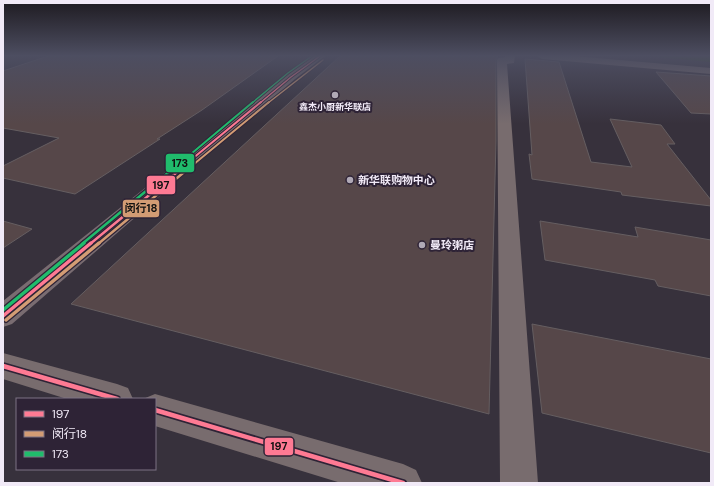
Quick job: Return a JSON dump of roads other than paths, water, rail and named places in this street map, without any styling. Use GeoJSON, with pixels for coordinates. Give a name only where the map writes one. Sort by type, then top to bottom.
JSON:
{"type":"FeatureCollection","features":[{"type":"Feature","properties":{"kind":"main road"},"geometry":{"type":"LineString","coordinates":[[3,316],[289,79]]}},
{"type":"Feature","properties":{"kind":"street"},"geometry":{"type":"LineString","coordinates":[[503,79],[519,483]]}},
{"type":"Feature","properties":{"kind":"street"},"geometry":{"type":"LineString","coordinates":[[3,366],[114,398]]}},
{"type":"Feature","properties":{"kind":"street"},"geometry":{"type":"LineString","coordinates":[[156,410],[403,483]]}},
{"type":"Feature","properties":{"kind":"place","name":"鑫杰小厨新华联店"},"geometry":{"type":"Point","coordinates":[335,95]}},
{"type":"Feature","properties":{"kind":"place","name":"新华联购物中心"},"geometry":{"type":"Point","coordinates":[350,180]}},
{"type":"Feature","properties":{"kind":"place","name":"曼玲粥店"},"geometry":{"type":"Point","coordinates":[422,245]}}]}
